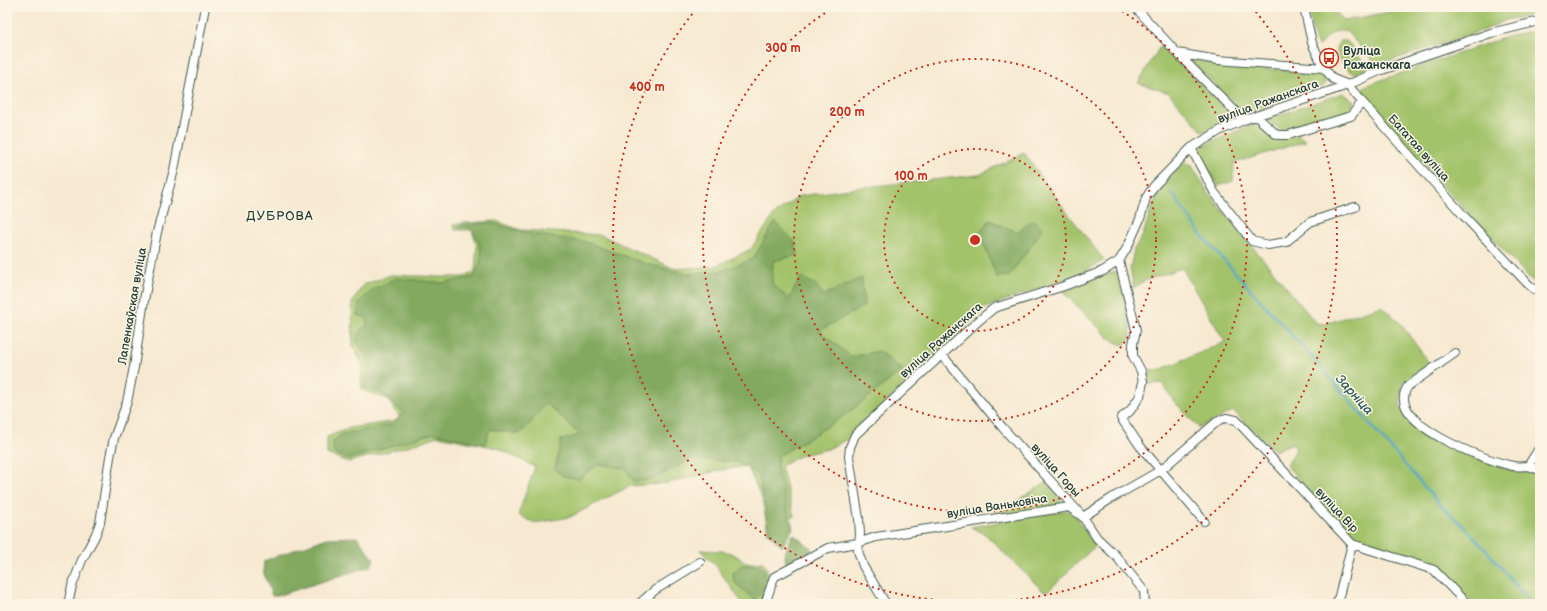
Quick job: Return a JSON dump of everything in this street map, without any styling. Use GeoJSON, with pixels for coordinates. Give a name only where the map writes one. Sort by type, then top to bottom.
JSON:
{"type":"FeatureCollection","features":[{"type":"Feature","properties":{"kind":"street","name":"Лапенкаўская вуліца"},"geometry":{"type":"LineString","coordinates":[[68,604],[72,586],[82,560],[100,523],[110,457],[114,438],[128,395],[153,255],[174,170],[205,7]]}},
{"type":"Feature","properties":{"kind":"street"},"geometry":{"type":"LineString","coordinates":[[1135,7],[1177,53],[1244,120]]}},
{"type":"Feature","properties":{"kind":"street","name":"Багатая вуліца"},"geometry":{"type":"LineString","coordinates":[[1304,7],[1312,43],[1324,68],[1333,79],[1348,85],[1464,216],[1528,284],[1540,294]]}},
{"type":"Feature","properties":{"kind":"street","name":"вуліца Ражанскага"},"geometry":{"type":"LineString","coordinates":[[858,543],[860,534],[859,519],[849,457],[850,447],[855,435],[994,308],[1064,286],[1103,271],[1119,260],[1128,246],[1146,198],[1154,186],[1191,148],[1221,130],[1244,120],[1348,85],[1379,72],[1491,33],[1540,21]]}},
{"type":"Feature","properties":{"kind":"street"},"geometry":{"type":"LineString","coordinates":[[1177,53],[1218,60],[1324,68]]}},
{"type":"Feature","properties":{"kind":"street"},"geometry":{"type":"LineString","coordinates":[[1256,116],[1277,135],[1288,135],[1351,116],[1362,102]]}},
{"type":"Feature","properties":{"kind":"street"},"geometry":{"type":"LineString","coordinates":[[1191,148],[1214,192],[1252,241],[1268,245],[1286,242],[1310,222],[1355,207]]}},
{"type":"Feature","properties":{"kind":"street"},"geometry":{"type":"LineString","coordinates":[[1119,260],[1136,330],[1133,344],[1133,356],[1142,371],[1143,382],[1140,396],[1130,411],[1121,418],[1140,446],[1204,521]]}},
{"type":"Feature","properties":{"kind":"street"},"geometry":{"type":"LineString","coordinates":[[1455,353],[1413,381],[1408,386],[1404,391],[1403,398],[1405,407],[1416,420],[1434,435],[1468,452],[1514,466],[1528,466],[1540,470]]}},
{"type":"Feature","properties":{"kind":"street","name":"вуліца Горы"},"geometry":{"type":"LineString","coordinates":[[942,355],[1003,428],[1083,517],[1097,538],[1116,556],[1144,591],[1145,604]]}},
{"type":"Feature","properties":{"kind":"street","name":"вуліца Вір"},"geometry":{"type":"LineString","coordinates":[[1161,470],[1219,420],[1226,418],[1236,420],[1352,544],[1434,570],[1467,604]]}},
{"type":"Feature","properties":{"kind":"street"},"geometry":{"type":"LineString","coordinates":[[1528,466],[1540,447]]}},
{"type":"Feature","properties":{"kind":"street"},"geometry":{"type":"LineString","coordinates":[[1083,517],[1112,498],[1161,470]]}},
{"type":"Feature","properties":{"kind":"street","name":"вуліца Ваньковіча"},"geometry":{"type":"LineString","coordinates":[[765,604],[774,577],[828,548],[858,543],[876,537],[1069,507],[1083,517]]}},
{"type":"Feature","properties":{"kind":"street"},"geometry":{"type":"LineString","coordinates":[[858,543],[858,551],[863,566],[886,604]]}},
{"type":"Feature","properties":{"kind":"street"},"geometry":{"type":"LineString","coordinates":[[1337,604],[1352,544]]}},
{"type":"Feature","properties":{"kind":"street"},"geometry":{"type":"LineString","coordinates":[[639,604],[655,590],[700,562]]}},
{"type":"Feature","properties":{"kind":"green space"},"geometry":{"type":"Polygon","coordinates":[[[1308,7],[1332,7],[1344,21],[1413,7],[1540,7],[1540,14],[1506,20],[1487,29],[1383,63],[1375,63],[1346,31],[1336,31],[1318,46],[1315,40],[1308,7]]]}},
{"type":"Feature","properties":{"kind":"green space"},"geometry":{"type":"Polygon","coordinates":[[[1540,30],[1540,289],[1437,180],[1362,95],[1363,88],[1367,85],[1506,37],[1540,30]]]}},
{"type":"Feature","properties":{"kind":"green space"},"geometry":{"type":"Polygon","coordinates":[[[1340,41],[1347,41],[1368,68],[1355,74],[1351,72],[1340,60],[1336,48],[1340,41]]]}},
{"type":"Feature","properties":{"kind":"green space"},"geometry":{"type":"Polygon","coordinates":[[[1161,45],[1226,109],[1229,114],[1229,120],[1203,132],[1169,93],[1138,83],[1161,45]]]}},
{"type":"Feature","properties":{"kind":"green space"},"geometry":{"type":"Polygon","coordinates":[[[1188,58],[1213,64],[1302,72],[1319,72],[1327,80],[1324,86],[1255,111],[1238,107],[1188,58]]]}},
{"type":"Feature","properties":{"kind":"green space"},"geometry":{"type":"Polygon","coordinates":[[[1343,93],[1354,101],[1351,113],[1281,130],[1268,121],[1270,118],[1343,93]]]}},
{"type":"Feature","properties":{"kind":"green space"},"geometry":{"type":"Polygon","coordinates":[[[1255,123],[1274,137],[1283,138],[1298,135],[1306,141],[1234,163],[1233,181],[1218,186],[1200,155],[1201,149],[1203,146],[1255,123]]]}},
{"type":"Feature","properties":{"kind":"green space"},"geometry":{"type":"Polygon","coordinates":[[[1024,153],[1104,260],[1081,274],[987,307],[847,439],[828,449],[801,455],[781,466],[794,516],[774,524],[747,466],[716,471],[668,483],[630,486],[570,517],[535,523],[518,515],[535,467],[498,448],[438,436],[408,446],[348,462],[327,454],[327,437],[349,428],[402,420],[387,399],[362,390],[361,381],[363,365],[353,346],[352,303],[363,285],[391,275],[463,277],[475,271],[477,246],[472,230],[455,230],[453,225],[496,221],[521,230],[601,235],[675,269],[716,266],[751,249],[774,215],[800,196],[864,187],[979,175],[1024,153]]]}},
{"type":"Feature","properties":{"kind":"green space"},"geometry":{"type":"Polygon","coordinates":[[[1185,162],[1192,166],[1209,194],[1316,323],[1325,324],[1382,306],[1401,324],[1430,364],[1403,383],[1400,405],[1410,420],[1428,435],[1468,456],[1510,470],[1526,470],[1540,474],[1540,604],[1473,604],[1442,572],[1426,564],[1353,541],[1287,466],[1296,449],[1292,443],[1275,451],[1233,411],[1199,428],[1173,400],[1162,383],[1149,384],[1150,370],[1162,369],[1225,342],[1182,268],[1144,281],[1134,288],[1130,269],[1134,249],[1143,235],[1161,187],[1185,162]]]}},
{"type":"Feature","properties":{"kind":"green space"},"geometry":{"type":"Polygon","coordinates":[[[990,220],[1017,232],[1033,220],[1043,229],[1009,276],[997,277],[979,233],[990,220]]]}},
{"type":"Feature","properties":{"kind":"green space"},"geometry":{"type":"Polygon","coordinates":[[[775,222],[794,241],[798,255],[773,261],[772,284],[789,299],[801,277],[816,285],[824,295],[862,278],[864,306],[819,331],[852,357],[878,351],[903,370],[852,410],[811,437],[778,456],[777,468],[793,528],[782,547],[768,532],[759,476],[737,462],[692,459],[653,479],[634,482],[626,469],[599,464],[579,479],[562,476],[555,469],[561,440],[580,435],[546,403],[529,425],[519,434],[490,429],[485,444],[434,433],[348,459],[334,453],[332,442],[342,434],[393,424],[403,412],[381,393],[365,388],[369,361],[357,342],[360,331],[367,325],[367,318],[357,315],[359,302],[375,288],[396,278],[443,283],[474,277],[481,259],[481,250],[469,227],[457,228],[463,225],[492,223],[532,234],[586,242],[643,263],[687,274],[721,271],[753,259],[775,222]]]}},
{"type":"Feature","properties":{"kind":"green space"},"geometry":{"type":"Polygon","coordinates":[[[1117,271],[1129,313],[1131,338],[1124,345],[1115,342],[1108,337],[1063,292],[1117,271]]]}},
{"type":"Feature","properties":{"kind":"green space"},"geometry":{"type":"Polygon","coordinates":[[[1046,482],[1063,503],[1062,505],[976,519],[974,518],[998,513],[1046,482]]]}},
{"type":"Feature","properties":{"kind":"green space"},"geometry":{"type":"Polygon","coordinates":[[[1063,511],[1072,511],[1095,546],[1048,591],[1043,591],[985,534],[971,527],[1063,511]]]}},
{"type":"Feature","properties":{"kind":"green space"},"geometry":{"type":"Polygon","coordinates":[[[793,534],[815,551],[787,565],[785,553],[793,534]]]}},
{"type":"Feature","properties":{"kind":"green space"},"geometry":{"type":"Polygon","coordinates":[[[357,537],[374,559],[371,566],[277,596],[272,596],[263,571],[264,561],[327,538],[357,537]]]}},
{"type":"Feature","properties":{"kind":"green space"},"geometry":{"type":"Polygon","coordinates":[[[700,550],[730,553],[741,558],[747,563],[763,562],[768,573],[769,582],[762,602],[760,604],[743,604],[716,566],[700,550]]]}},
{"type":"Feature","properties":{"kind":"green space"},"geometry":{"type":"Polygon","coordinates":[[[742,565],[760,565],[765,571],[764,588],[755,600],[734,582],[733,573],[742,565]]]}},
{"type":"Feature","properties":{"kind":"waterway","name":"Зарніца"},"geometry":{"type":"LineString","coordinates":[[1171,192],[1203,237],[1311,356],[1441,506],[1488,552],[1531,604]]}},
{"type":"Feature","properties":{"kind":"place","name":"Вуліца Ражанскага"},"geometry":{"type":"Point","coordinates":[1329,58]}},
{"type":"Feature","properties":{"kind":"district","name":"ДУБРОВА"},"geometry":{"type":"Point","coordinates":[280,215]}}]}
